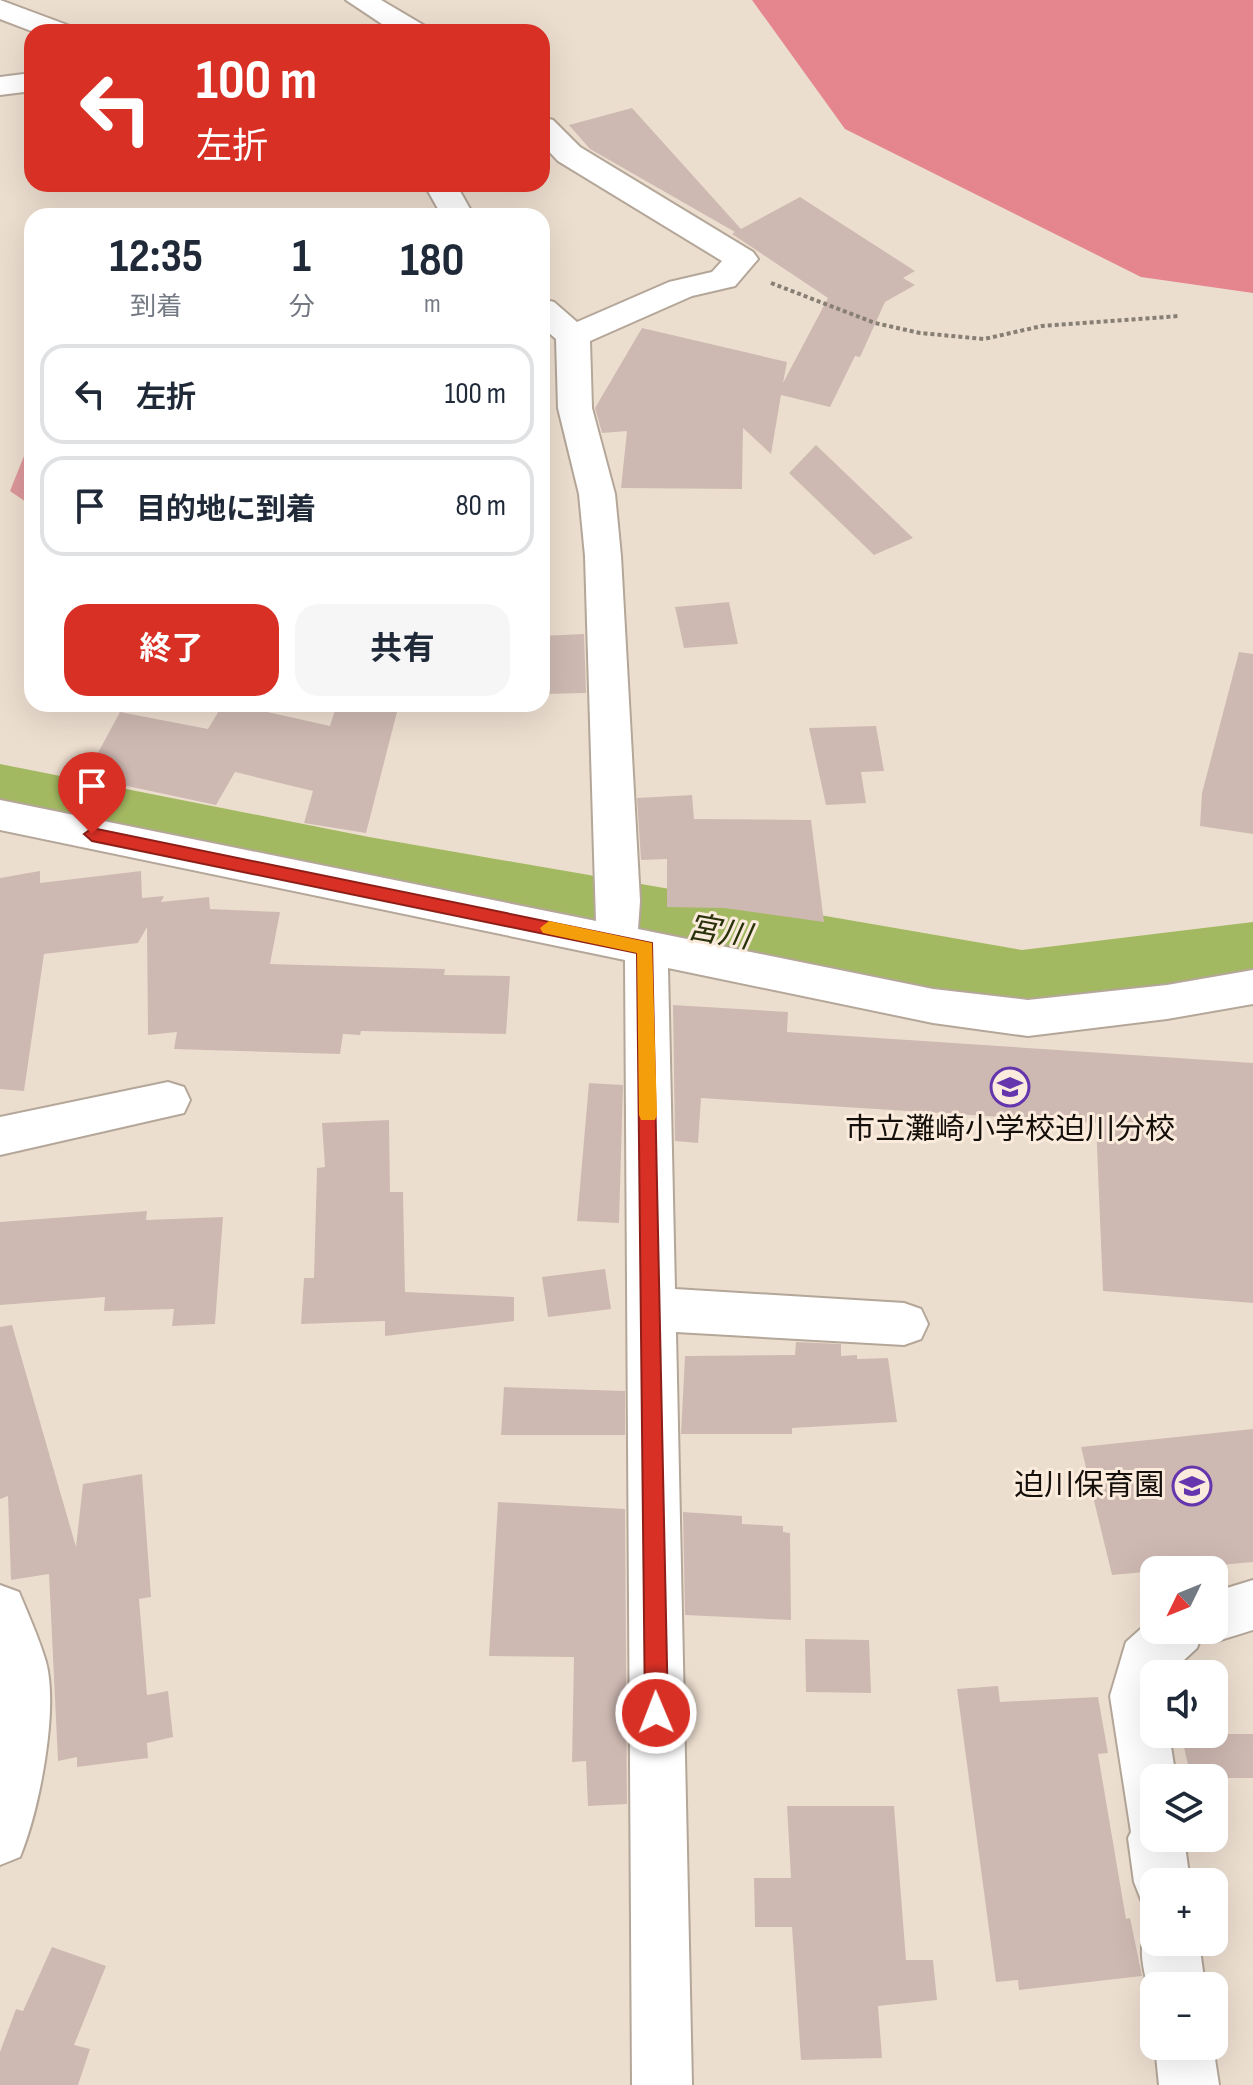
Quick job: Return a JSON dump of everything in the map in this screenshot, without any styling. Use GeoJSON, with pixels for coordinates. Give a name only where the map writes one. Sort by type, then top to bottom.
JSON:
{"type":"FeatureCollection","features":[{"type":"Feature","properties":{"kind":"street"},"geometry":{"type":"LineString","coordinates":[[360,0],[401,24]]}},
{"type":"Feature","properties":{"kind":"street"},"geometry":{"type":"LineString","coordinates":[[0,9],[39,24]]}},
{"type":"Feature","properties":{"kind":"street"},"geometry":{"type":"LineString","coordinates":[[0,86],[24,83]]}},
{"type":"Feature","properties":{"kind":"street"},"geometry":{"type":"LineString","coordinates":[[550,134],[569,154],[594,171],[742,259],[723,279],[681,289],[573,336]]}},
{"type":"Feature","properties":{"kind":"street"},"geometry":{"type":"LineString","coordinates":[[550,316],[573,336],[575,408],[597,494],[651,1309],[662,2085]]}},
{"type":"Feature","properties":{"kind":"street"},"geometry":{"type":"LineString","coordinates":[[0,815],[625,930],[933,1006],[1028,1018],[1167,1002],[1253,987]]}},
{"type":"Feature","properties":{"kind":"street"},"geometry":{"type":"LineString","coordinates":[[0,1136],[168,1100]]}},
{"type":"Feature","properties":{"kind":"street"},"geometry":{"type":"LineString","coordinates":[[651,1309],[904,1324]]}},
{"type":"Feature","properties":{"kind":"street"},"geometry":{"type":"LineString","coordinates":[[1228,1613],[1253,1605]]}},
{"type":"Feature","properties":{"kind":"street"},"geometry":{"type":"LineString","coordinates":[[0,1610],[20,1664],[21,1740],[0,1837]]}},
{"type":"Feature","properties":{"kind":"street"},"geometry":{"type":"LineString","coordinates":[[1146,1764],[1137,1696],[1145,1660],[1163,1644]]}},
{"type":"Feature","properties":{"kind":"street"},"geometry":{"type":"LineString","coordinates":[[1186,2060],[1189,2085]]}},
{"type":"Feature","properties":{"kind":"path"},"geometry":{"type":"LineString","coordinates":[[735,266],[827,306],[875,323],[920,333],[984,339],[1042,326],[1179,316]]}},
{"type":"Feature","properties":{"kind":"shaded area"},"geometry":{"type":"Polygon","coordinates":[[[752,0],[1253,0],[1253,293],[1141,277],[845,129],[752,0]]]}},
{"type":"Feature","properties":{"kind":"shaded area"},"geometry":{"type":"Polygon","coordinates":[[[24,456],[24,501],[10,491],[24,456]]]}},
{"type":"Feature","properties":{"kind":"building"},"geometry":{"type":"Polygon","coordinates":[[[632,108],[741,229],[800,197],[915,271],[903,278],[915,285],[885,302],[860,357],[855,356],[830,407],[781,395],[771,454],[743,428],[742,489],[621,488],[627,431],[602,433],[595,408],[642,328],[787,362],[783,383],[828,298],[732,234],[735,232],[590,149],[569,125],[632,108]]]}},
{"type":"Feature","properties":{"kind":"building"},"geometry":{"type":"Polygon","coordinates":[[[816,445],[913,538],[874,555],[789,473],[816,445]]]}},
{"type":"Feature","properties":{"kind":"building"},"geometry":{"type":"Polygon","coordinates":[[[729,602],[738,644],[684,648],[675,607],[729,602]]]}},
{"type":"Feature","properties":{"kind":"building"},"geometry":{"type":"Polygon","coordinates":[[[584,634],[586,693],[550,694],[550,636],[584,634]]]}},
{"type":"Feature","properties":{"kind":"building"},"geometry":{"type":"Polygon","coordinates":[[[1239,652],[1253,654],[1253,834],[1200,826],[1202,793],[1239,652]]]}},
{"type":"Feature","properties":{"kind":"building"},"geometry":{"type":"Polygon","coordinates":[[[120,712],[208,729],[218,712],[267,712],[330,726],[334,712],[397,712],[366,833],[304,823],[313,791],[235,772],[216,805],[85,777],[120,712]]]}},
{"type":"Feature","properties":{"kind":"building"},"geometry":{"type":"Polygon","coordinates":[[[876,726],[884,771],[861,772],[866,803],[826,805],[809,728],[876,726]]]}},
{"type":"Feature","properties":{"kind":"building"},"geometry":{"type":"Polygon","coordinates":[[[692,795],[694,819],[811,820],[824,922],[724,908],[667,907],[667,859],[641,860],[637,798],[692,795]]]}},
{"type":"Feature","properties":{"kind":"building"},"geometry":{"type":"Polygon","coordinates":[[[40,871],[40,883],[141,871],[142,898],[164,896],[161,902],[209,897],[210,909],[280,912],[270,964],[445,969],[444,975],[510,976],[506,1034],[361,1031],[360,1035],[343,1034],[340,1054],[174,1049],[177,1032],[148,1035],[147,927],[138,943],[44,954],[24,1091],[0,1089],[0,878],[40,871]]]}},
{"type":"Feature","properties":{"kind":"building"},"geometry":{"type":"Polygon","coordinates":[[[673,1005],[788,1012],[787,1032],[1253,1063],[1253,1303],[1103,1291],[1096,1123],[701,1098],[698,1143],[675,1141],[673,1005]]]}},
{"type":"Feature","properties":{"kind":"building"},"geometry":{"type":"Polygon","coordinates":[[[589,1083],[623,1085],[619,1223],[577,1221],[589,1083]]]}},
{"type":"Feature","properties":{"kind":"building"},"geometry":{"type":"Polygon","coordinates":[[[389,1120],[390,1192],[403,1192],[405,1292],[514,1297],[514,1321],[385,1336],[385,1321],[301,1324],[304,1278],[314,1278],[317,1168],[325,1167],[322,1123],[389,1120]]]}},
{"type":"Feature","properties":{"kind":"building"},"geometry":{"type":"Polygon","coordinates":[[[147,1211],[146,1220],[223,1217],[215,1324],[172,1326],[174,1309],[104,1311],[105,1297],[0,1305],[0,1222],[147,1211]]]}},
{"type":"Feature","properties":{"kind":"building"},"geometry":{"type":"Polygon","coordinates":[[[605,1269],[611,1309],[548,1317],[542,1277],[605,1269]]]}},
{"type":"Feature","properties":{"kind":"building"},"geometry":{"type":"Polygon","coordinates":[[[12,1325],[76,1547],[83,1484],[142,1474],[151,1597],[139,1599],[147,1695],[168,1691],[173,1737],[147,1743],[148,1758],[77,1767],[77,1757],[58,1761],[49,1574],[11,1580],[8,1496],[0,1499],[0,1327],[12,1325]]]}},
{"type":"Feature","properties":{"kind":"building"},"geometry":{"type":"Polygon","coordinates":[[[796,1342],[841,1344],[841,1356],[857,1355],[857,1359],[888,1358],[897,1422],[792,1428],[792,1434],[681,1434],[685,1356],[795,1355],[796,1342]]]}},
{"type":"Feature","properties":{"kind":"building"},"geometry":{"type":"Polygon","coordinates":[[[504,1387],[625,1391],[625,1435],[501,1435],[504,1387]]]}},
{"type":"Feature","properties":{"kind":"building"},"geometry":{"type":"Polygon","coordinates":[[[1253,1429],[1253,1562],[1228,1564],[1228,1556],[1140,1556],[1140,1572],[1112,1575],[1081,1447],[1253,1429]]]}},
{"type":"Feature","properties":{"kind":"building"},"geometry":{"type":"Polygon","coordinates":[[[498,1502],[625,1509],[627,1804],[588,1806],[586,1761],[572,1762],[574,1657],[489,1656],[498,1502]]]}},
{"type":"Feature","properties":{"kind":"building"},"geometry":{"type":"Polygon","coordinates":[[[683,1512],[742,1516],[742,1524],[783,1526],[783,1532],[790,1533],[791,1620],[685,1615],[683,1512]]]}},
{"type":"Feature","properties":{"kind":"building"},"geometry":{"type":"Polygon","coordinates":[[[805,1639],[869,1640],[871,1693],[806,1692],[805,1639]]]}},
{"type":"Feature","properties":{"kind":"building"},"geometry":{"type":"Polygon","coordinates":[[[998,1686],[1000,1702],[1098,1697],[1108,1753],[1098,1754],[1126,1919],[1130,1918],[1140,1976],[1019,1990],[1018,1980],[996,1982],[957,1689],[998,1686]]]}},
{"type":"Feature","properties":{"kind":"building"},"geometry":{"type":"Polygon","coordinates":[[[1228,1734],[1253,1734],[1253,1778],[1228,1778],[1228,1764],[1188,1764],[1184,1748],[1228,1748],[1228,1734]]]}},
{"type":"Feature","properties":{"kind":"building"},"geometry":{"type":"Polygon","coordinates":[[[787,1806],[894,1806],[906,1960],[933,1960],[937,2000],[878,2006],[882,2058],[801,2060],[792,1927],[755,1927],[754,1878],[791,1878],[787,1806]]]}},
{"type":"Feature","properties":{"kind":"building"},"geometry":{"type":"Polygon","coordinates":[[[52,1947],[106,1966],[74,2045],[90,2049],[78,2085],[0,2085],[0,2052],[16,2009],[23,2011],[52,1947]]]}},
{"type":"Feature","properties":{"kind":"waterway","name":"宮川"},"geometry":{"type":"LineString","coordinates":[[0,796],[369,871],[1022,987],[1253,958]]}},
{"type":"Feature","properties":{"kind":"slow traffic"},"geometry":{"type":"LineString","coordinates":[[549,928],[646,947],[648,1115]]}},
{"type":"Feature","properties":{"kind":"place","name":"市立灘崎小学校迫川分校"},"geometry":{"type":"Point","coordinates":[1010,1087]}},
{"type":"Feature","properties":{"kind":"place","name":"迫川保育園"},"geometry":{"type":"Point","coordinates":[1192,1486]}},
{"type":"Feature","properties":{"kind":"route"},"geometry":{"type":"LineString","coordinates":[[92,834],[646,947],[656,1713]]}}]}
